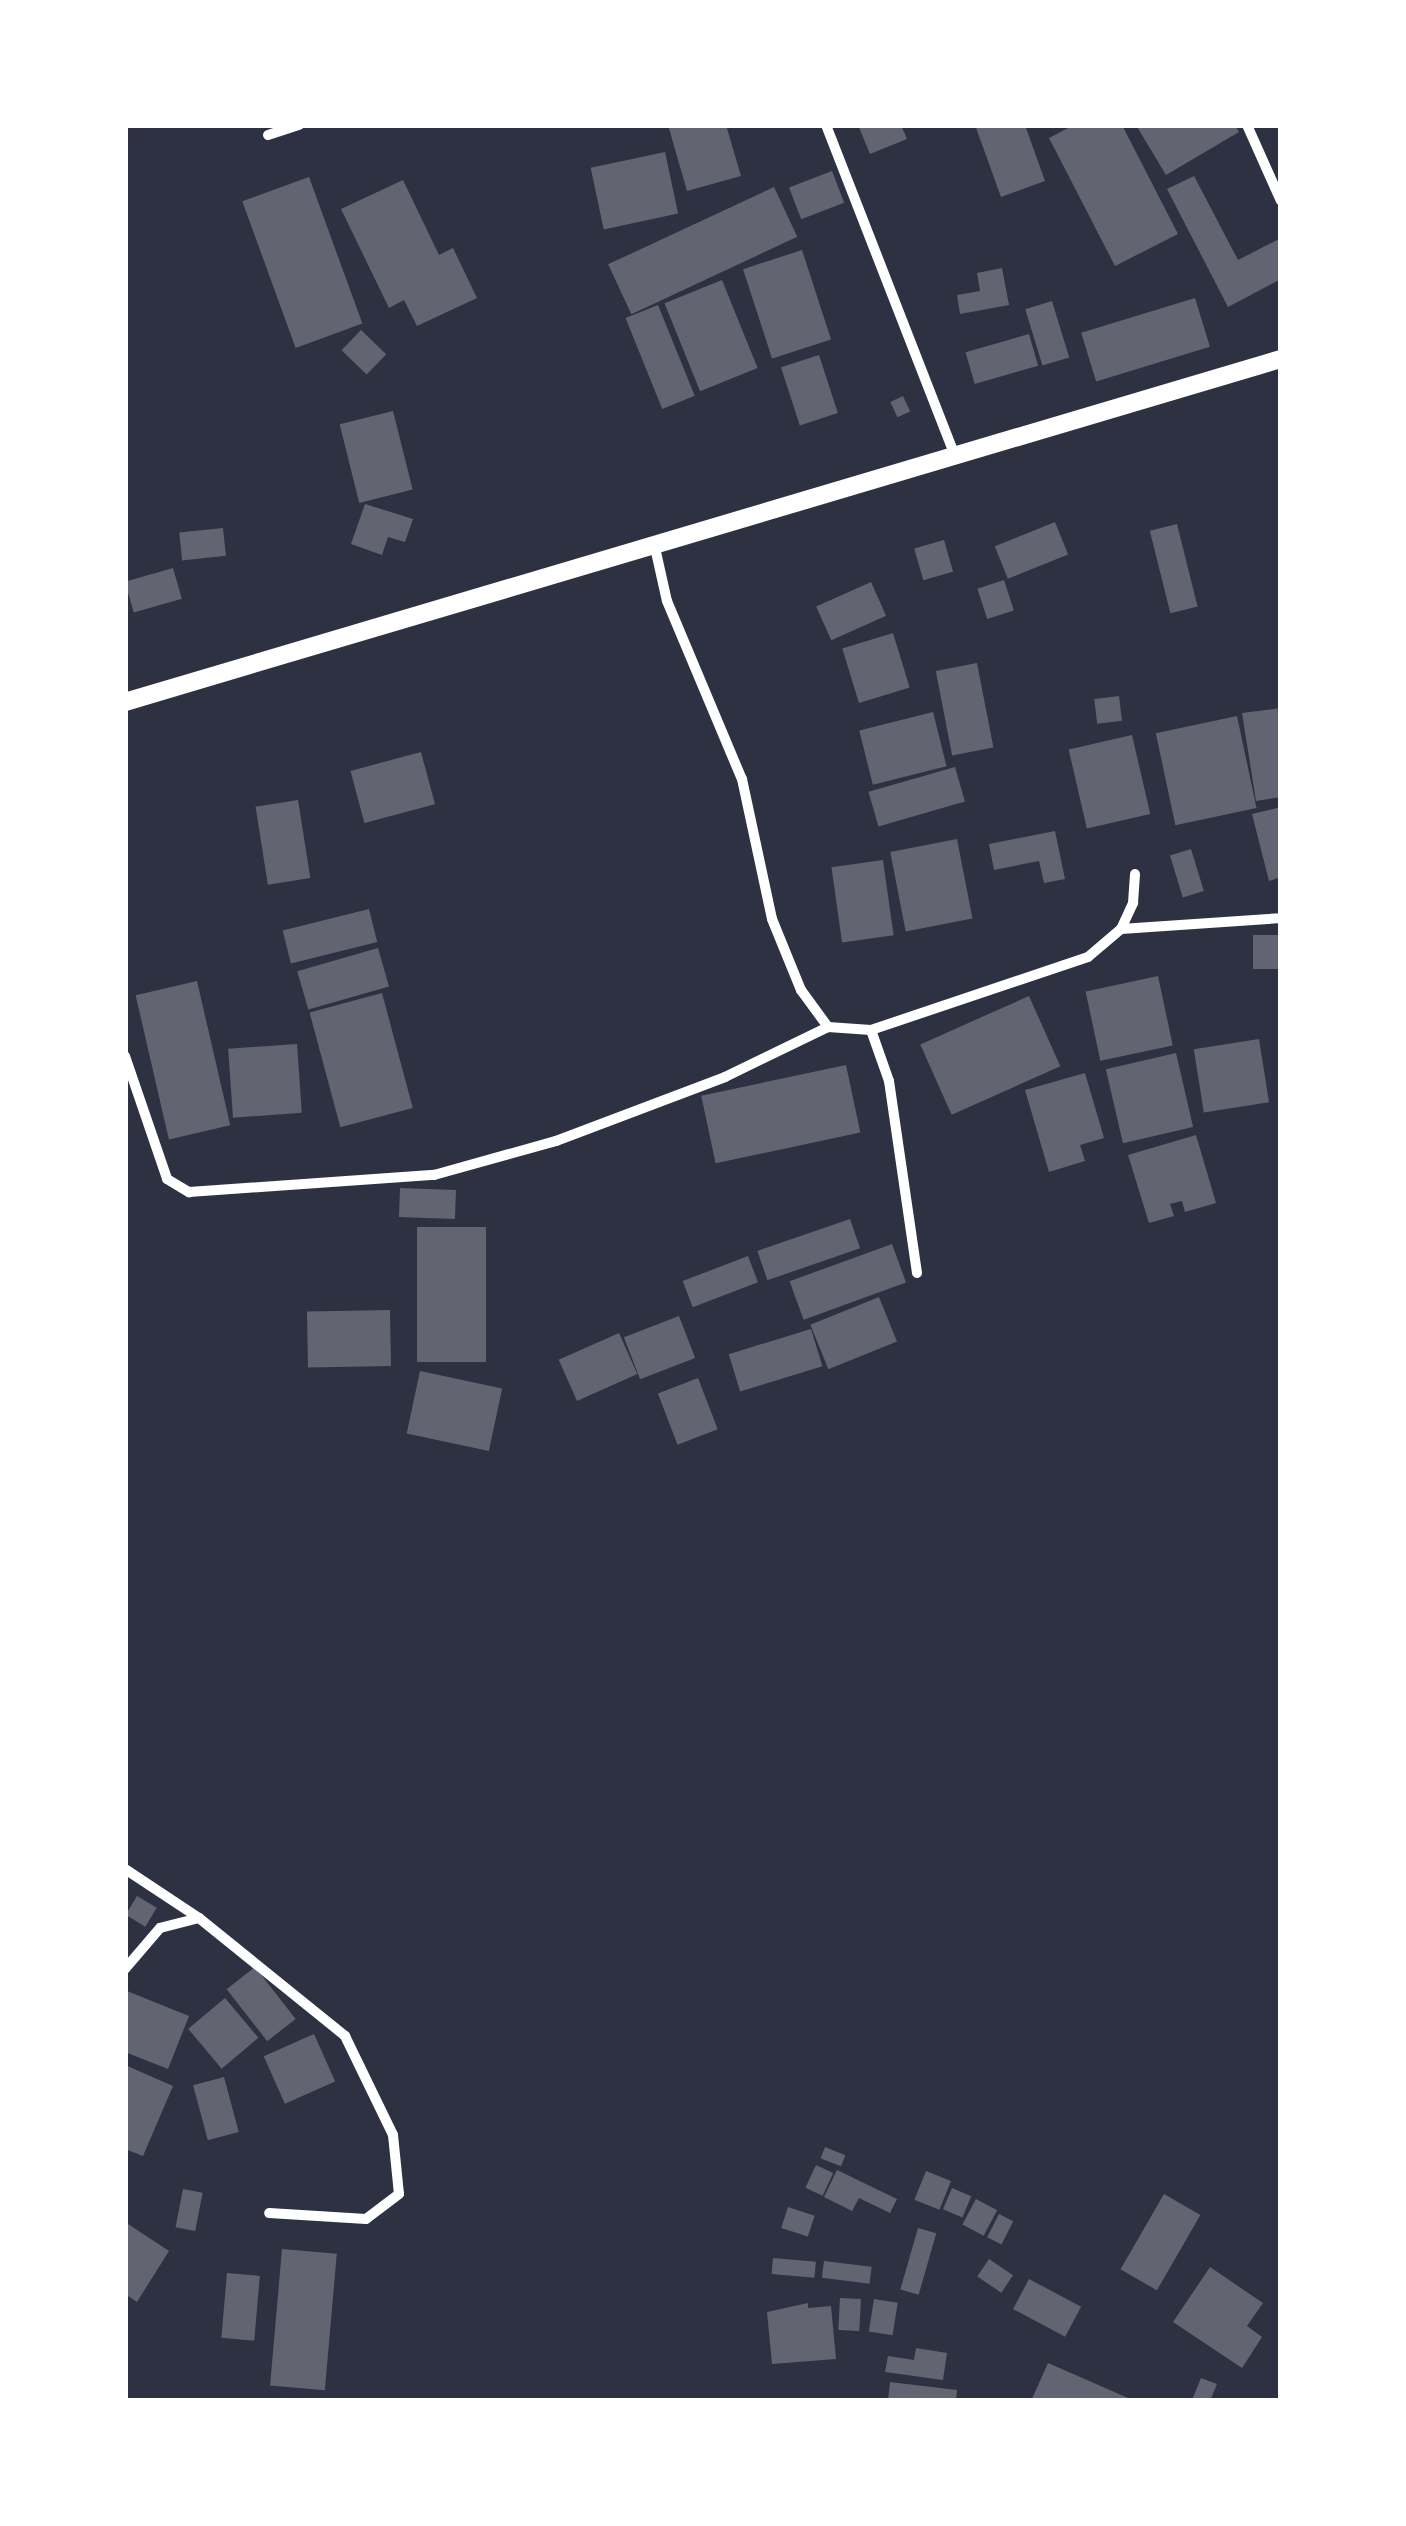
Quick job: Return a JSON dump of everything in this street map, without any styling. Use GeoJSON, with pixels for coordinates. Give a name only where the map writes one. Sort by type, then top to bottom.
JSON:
{"type":"FeatureCollection","features":[{"type":"Feature","properties":{"kind":"street"},"geometry":{"type":"LineString","coordinates":[[268,135],[299,125]]}},
{"type":"Feature","properties":{"kind":"street"},"geometry":{"type":"LineString","coordinates":[[826,125],[956,460]]}},
{"type":"Feature","properties":{"kind":"street"},"geometry":{"type":"LineString","coordinates":[[1247,125],[1281,201]]}},
{"type":"Feature","properties":{"kind":"street"},"geometry":{"type":"LineString","coordinates":[[125,702],[654,542],[956,460],[1281,359]]}},
{"type":"Feature","properties":{"kind":"street"},"geometry":{"type":"LineString","coordinates":[[654,542],[667,601],[742,779],[772,918],[801,990],[828,1027]]}},
{"type":"Feature","properties":{"kind":"street"},"geometry":{"type":"LineString","coordinates":[[125,1056],[167,1180],[189,1192],[434,1174],[493,1163],[725,1077],[828,1027],[871,1030],[1088,957],[1121,928],[1134,903],[1135,874]]}},
{"type":"Feature","properties":{"kind":"street"},"geometry":{"type":"LineString","coordinates":[[1121,928],[1281,918]]}},
{"type":"Feature","properties":{"kind":"street"},"geometry":{"type":"LineString","coordinates":[[871,1030],[889,1082],[917,1273]]}},
{"type":"Feature","properties":{"kind":"street"},"geometry":{"type":"LineString","coordinates":[[125,1869],[199,1918],[345,2036],[393,2135],[399,2194],[366,2219],[270,2213]]}},
{"type":"Feature","properties":{"kind":"street"},"geometry":{"type":"LineString","coordinates":[[125,1969],[160,1928],[199,1918]]}},
{"type":"Feature","properties":{"kind":"building"},"geometry":{"type":"Polygon","coordinates":[[[668,125],[726,125],[741,176],[687,191],[668,125]]]}},
{"type":"Feature","properties":{"kind":"building"},"geometry":{"type":"Polygon","coordinates":[[[858,125],[901,125],[907,139],[870,154],[858,125]]]}},
{"type":"Feature","properties":{"kind":"building"},"geometry":{"type":"Polygon","coordinates":[[[975,125],[1025,125],[1045,181],[1001,197],[975,125]]]}},
{"type":"Feature","properties":{"kind":"building"},"geometry":{"type":"Polygon","coordinates":[[[1074,125],[1122,125],[1178,234],[1115,266],[1049,138],[1074,125]]]}},
{"type":"Feature","properties":{"kind":"building"},"geometry":{"type":"Polygon","coordinates":[[[1136,125],[1235,125],[1239,132],[1166,175],[1136,125]]]}},
{"type":"Feature","properties":{"kind":"building"},"geometry":{"type":"Polygon","coordinates":[[[665,152],[678,214],[604,229],[591,168],[665,152]]]}},
{"type":"Feature","properties":{"kind":"building"},"geometry":{"type":"Polygon","coordinates":[[[832,171],[844,203],[801,219],[789,187],[832,171]]]}},
{"type":"Feature","properties":{"kind":"building"},"geometry":{"type":"Polygon","coordinates":[[[1194,176],[1238,260],[1281,238],[1281,279],[1228,307],[1167,189],[1194,176]]]}},
{"type":"Feature","properties":{"kind":"building"},"geometry":{"type":"Polygon","coordinates":[[[309,177],[362,324],[296,348],[242,201],[309,177]]]}},
{"type":"Feature","properties":{"kind":"building"},"geometry":{"type":"Polygon","coordinates":[[[403,180],[439,255],[453,248],[477,298],[417,326],[404,300],[389,308],[341,209],[403,180]]]}},
{"type":"Feature","properties":{"kind":"building"},"geometry":{"type":"Polygon","coordinates":[[[774,187],[797,237],[631,314],[608,264],[774,187]]]}},
{"type":"Feature","properties":{"kind":"building"},"geometry":{"type":"Polygon","coordinates":[[[802,250],[831,339],[772,359],[743,269],[802,250]]]}},
{"type":"Feature","properties":{"kind":"building"},"geometry":{"type":"Polygon","coordinates":[[[1002,268],[1009,305],[960,314],[957,295],[980,291],[977,273],[1002,268]]]}},
{"type":"Feature","properties":{"kind":"building"},"geometry":{"type":"Polygon","coordinates":[[[722,280],[758,368],[700,391],[665,303],[722,280]]]}},
{"type":"Feature","properties":{"kind":"building"},"geometry":{"type":"Polygon","coordinates":[[[1195,298],[1210,347],[1096,382],[1081,333],[1195,298]]]}},
{"type":"Feature","properties":{"kind":"building"},"geometry":{"type":"Polygon","coordinates":[[[1052,301],[1069,357],[1042,366],[1025,309],[1052,301]]]}},
{"type":"Feature","properties":{"kind":"building"},"geometry":{"type":"Polygon","coordinates":[[[658,305],[695,396],[662,409],[626,318],[658,305]]]}},
{"type":"Feature","properties":{"kind":"building"},"geometry":{"type":"Polygon","coordinates":[[[361,330],[386,354],[367,374],[342,350],[361,330]]]}},
{"type":"Feature","properties":{"kind":"building"},"geometry":{"type":"Polygon","coordinates":[[[1029,334],[1038,366],[975,384],[966,352],[1029,334]]]}},
{"type":"Feature","properties":{"kind":"building"},"geometry":{"type":"Polygon","coordinates":[[[819,355],[838,413],[800,425],[781,367],[819,355]]]}},
{"type":"Feature","properties":{"kind":"building"},"geometry":{"type":"Polygon","coordinates":[[[903,396],[910,411],[897,417],[890,402],[903,396]]]}},
{"type":"Feature","properties":{"kind":"building"},"geometry":{"type":"Polygon","coordinates":[[[393,411],[413,490],[359,503],[340,424],[393,411]]]}},
{"type":"Feature","properties":{"kind":"building"},"geometry":{"type":"Polygon","coordinates":[[[365,504],[413,519],[405,542],[388,537],[382,555],[351,544],[365,504]]]}},
{"type":"Feature","properties":{"kind":"building"},"geometry":{"type":"Polygon","coordinates":[[[1055,522],[1068,554],[1008,579],[995,546],[1055,522]]]}},
{"type":"Feature","properties":{"kind":"building"},"geometry":{"type":"Polygon","coordinates":[[[1177,524],[1198,606],[1170,613],[1150,531],[1177,524]]]}},
{"type":"Feature","properties":{"kind":"building"},"geometry":{"type":"Polygon","coordinates":[[[223,528],[226,556],[182,560],[179,533],[223,528]]]}},
{"type":"Feature","properties":{"kind":"building"},"geometry":{"type":"Polygon","coordinates":[[[944,540],[953,572],[923,580],[914,549],[944,540]]]}},
{"type":"Feature","properties":{"kind":"building"},"geometry":{"type":"Polygon","coordinates":[[[173,568],[182,599],[134,613],[125,582],[173,568]]]}},
{"type":"Feature","properties":{"kind":"building"},"geometry":{"type":"Polygon","coordinates":[[[1004,580],[1014,610],[987,619],[977,589],[1004,580]]]}},
{"type":"Feature","properties":{"kind":"building"},"geometry":{"type":"Polygon","coordinates":[[[871,582],[886,616],[831,640],[816,606],[871,582]]]}},
{"type":"Feature","properties":{"kind":"building"},"geometry":{"type":"Polygon","coordinates":[[[893,633],[910,688],[859,703],[842,648],[893,633]]]}},
{"type":"Feature","properties":{"kind":"building"},"geometry":{"type":"Polygon","coordinates":[[[977,663],[993,747],[952,755],[936,671],[977,663]]]}},
{"type":"Feature","properties":{"kind":"building"},"geometry":{"type":"Polygon","coordinates":[[[1119,696],[1122,721],[1097,724],[1094,699],[1119,696]]]}},
{"type":"Feature","properties":{"kind":"building"},"geometry":{"type":"Polygon","coordinates":[[[1281,708],[1281,797],[1256,801],[1242,713],[1281,708]]]}},
{"type":"Feature","properties":{"kind":"building"},"geometry":{"type":"Polygon","coordinates":[[[933,712],[947,766],[873,785],[859,730],[933,712]]]}},
{"type":"Feature","properties":{"kind":"building"},"geometry":{"type":"Polygon","coordinates":[[[1237,716],[1257,808],[1175,825],[1156,733],[1237,716]]]}},
{"type":"Feature","properties":{"kind":"building"},"geometry":{"type":"Polygon","coordinates":[[[1132,735],[1150,814],[1087,829],[1069,750],[1132,735]]]}},
{"type":"Feature","properties":{"kind":"building"},"geometry":{"type":"Polygon","coordinates":[[[421,752],[435,804],[364,823],[350,771],[421,752]]]}},
{"type":"Feature","properties":{"kind":"building"},"geometry":{"type":"Polygon","coordinates":[[[955,767],[965,802],[878,826],[868,792],[955,767]]]}},
{"type":"Feature","properties":{"kind":"building"},"geometry":{"type":"Polygon","coordinates":[[[298,800],[310,878],[268,885],[256,807],[298,800]]]}},
{"type":"Feature","properties":{"kind":"building"},"geometry":{"type":"Polygon","coordinates":[[[1281,807],[1281,877],[1269,881],[1252,814],[1281,807]]]}},
{"type":"Feature","properties":{"kind":"building"},"geometry":{"type":"Polygon","coordinates":[[[1055,831],[1065,879],[1044,883],[1039,861],[994,870],[989,844],[1055,831]]]}},
{"type":"Feature","properties":{"kind":"building"},"geometry":{"type":"Polygon","coordinates":[[[957,839],[972,919],[906,931],[890,852],[957,839]]]}},
{"type":"Feature","properties":{"kind":"building"},"geometry":{"type":"Polygon","coordinates":[[[1191,849],[1204,891],[1183,898],[1170,855],[1191,849]]]}},
{"type":"Feature","properties":{"kind":"building"},"geometry":{"type":"Polygon","coordinates":[[[883,860],[894,935],[842,942],[832,867],[883,860]]]}},
{"type":"Feature","properties":{"kind":"building"},"geometry":{"type":"Polygon","coordinates":[[[369,909],[377,942],[291,964],[283,931],[369,909]]]}},
{"type":"Feature","properties":{"kind":"building"},"geometry":{"type":"Polygon","coordinates":[[[1253,935],[1281,935],[1281,969],[1253,969],[1253,935]]]}},
{"type":"Feature","properties":{"kind":"building"},"geometry":{"type":"Polygon","coordinates":[[[378,948],[389,986],[308,1010],[297,971],[378,948]]]}},
{"type":"Feature","properties":{"kind":"building"},"geometry":{"type":"Polygon","coordinates":[[[1158,976],[1173,1045],[1100,1061],[1086,991],[1158,976]]]}},
{"type":"Feature","properties":{"kind":"building"},"geometry":{"type":"Polygon","coordinates":[[[197,981],[230,1125],[169,1139],[136,995],[197,981]]]}},
{"type":"Feature","properties":{"kind":"building"},"geometry":{"type":"Polygon","coordinates":[[[382,993],[413,1108],[340,1127],[310,1012],[382,993]]]}},
{"type":"Feature","properties":{"kind":"building"},"geometry":{"type":"Polygon","coordinates":[[[1029,996],[1060,1066],[952,1115],[920,1044],[1029,996]]]}},
{"type":"Feature","properties":{"kind":"building"},"geometry":{"type":"Polygon","coordinates":[[[1259,1039],[1269,1102],[1204,1113],[1194,1049],[1259,1039]]]}},
{"type":"Feature","properties":{"kind":"building"},"geometry":{"type":"Polygon","coordinates":[[[297,1044],[302,1113],[233,1118],[228,1049],[297,1044]]]}},
{"type":"Feature","properties":{"kind":"building"},"geometry":{"type":"Polygon","coordinates":[[[1176,1053],[1193,1127],[1123,1143],[1106,1069],[1176,1053]]]}},
{"type":"Feature","properties":{"kind":"building"},"geometry":{"type":"Polygon","coordinates":[[[846,1065],[860,1132],[716,1163],[701,1096],[846,1065]]]}},
{"type":"Feature","properties":{"kind":"building"},"geometry":{"type":"Polygon","coordinates":[[[1085,1073],[1104,1138],[1080,1145],[1085,1161],[1049,1172],[1025,1090],[1085,1073]]]}},
{"type":"Feature","properties":{"kind":"building"},"geometry":{"type":"Polygon","coordinates":[[[1196,1135],[1216,1203],[1185,1212],[1182,1201],[1170,1204],[1174,1216],[1149,1223],[1128,1155],[1196,1135]]]}},
{"type":"Feature","properties":{"kind":"building"},"geometry":{"type":"Polygon","coordinates":[[[400,1188],[456,1190],[455,1219],[399,1217],[400,1188]]]}},
{"type":"Feature","properties":{"kind":"building"},"geometry":{"type":"Polygon","coordinates":[[[850,1219],[860,1248],[767,1280],[757,1251],[850,1219]]]}},
{"type":"Feature","properties":{"kind":"building"},"geometry":{"type":"Polygon","coordinates":[[[417,1227],[486,1227],[486,1362],[417,1362],[417,1227]]]}},
{"type":"Feature","properties":{"kind":"building"},"geometry":{"type":"Polygon","coordinates":[[[892,1244],[906,1283],[804,1320],[790,1281],[892,1244]]]}},
{"type":"Feature","properties":{"kind":"building"},"geometry":{"type":"Polygon","coordinates":[[[748,1256],[758,1282],[693,1307],[683,1281],[748,1256]]]}},
{"type":"Feature","properties":{"kind":"building"},"geometry":{"type":"Polygon","coordinates":[[[879,1297],[897,1342],[828,1369],[810,1325],[879,1297]]]}},
{"type":"Feature","properties":{"kind":"building"},"geometry":{"type":"Polygon","coordinates":[[[390,1310],[391,1366],[308,1367],[307,1311],[390,1310]]]}},
{"type":"Feature","properties":{"kind":"building"},"geometry":{"type":"Polygon","coordinates":[[[679,1316],[695,1358],[640,1379],[624,1337],[679,1316]]]}},
{"type":"Feature","properties":{"kind":"building"},"geometry":{"type":"Polygon","coordinates":[[[811,1329],[822,1366],[740,1391],[729,1354],[811,1329]]]}},
{"type":"Feature","properties":{"kind":"building"},"geometry":{"type":"Polygon","coordinates":[[[619,1333],[637,1374],[577,1401],[559,1360],[619,1333]]]}},
{"type":"Feature","properties":{"kind":"building"},"geometry":{"type":"Polygon","coordinates":[[[420,1371],[502,1388],[489,1451],[407,1434],[420,1371]]]}},
{"type":"Feature","properties":{"kind":"building"},"geometry":{"type":"Polygon","coordinates":[[[698,1378],[718,1429],[678,1445],[658,1393],[698,1378]]]}},
{"type":"Feature","properties":{"kind":"building"},"geometry":{"type":"Polygon","coordinates":[[[137,1896],[157,1908],[145,1927],[126,1915],[137,1896]]]}},
{"type":"Feature","properties":{"kind":"building"},"geometry":{"type":"Polygon","coordinates":[[[255,1967],[296,2019],[267,2041],[227,1989],[255,1967]]]}},
{"type":"Feature","properties":{"kind":"building"},"geometry":{"type":"Polygon","coordinates":[[[127,1991],[189,2016],[168,2069],[125,2052],[127,1991]]]}},
{"type":"Feature","properties":{"kind":"building"},"geometry":{"type":"Polygon","coordinates":[[[225,1998],[258,2038],[222,2069],[188,2029],[225,1998]]]}},
{"type":"Feature","properties":{"kind":"building"},"geometry":{"type":"Polygon","coordinates":[[[314,2034],[335,2082],[285,2104],[264,2056],[314,2034]]]}},
{"type":"Feature","properties":{"kind":"building"},"geometry":{"type":"Polygon","coordinates":[[[125,2065],[173,2086],[143,2156],[125,2149],[125,2065]]]}},
{"type":"Feature","properties":{"kind":"building"},"geometry":{"type":"Polygon","coordinates":[[[224,2077],[239,2132],[208,2140],[193,2085],[224,2077]]]}},
{"type":"Feature","properties":{"kind":"building"},"geometry":{"type":"Polygon","coordinates":[[[825,2147],[845,2155],[841,2166],[821,2158],[825,2147]]]}},
{"type":"Feature","properties":{"kind":"building"},"geometry":{"type":"Polygon","coordinates":[[[816,2165],[833,2173],[823,2196],[805,2188],[816,2165]]]}},
{"type":"Feature","properties":{"kind":"building"},"geometry":{"type":"Polygon","coordinates":[[[837,2170],[897,2199],[890,2213],[859,2198],[852,2211],[824,2197],[837,2170]]]}},
{"type":"Feature","properties":{"kind":"building"},"geometry":{"type":"Polygon","coordinates":[[[926,2171],[951,2181],[939,2210],[914,2200],[926,2171]]]}},
{"type":"Feature","properties":{"kind":"building"},"geometry":{"type":"Polygon","coordinates":[[[952,2188],[971,2196],[962,2217],[943,2209],[952,2188]]]}},
{"type":"Feature","properties":{"kind":"building"},"geometry":{"type":"Polygon","coordinates":[[[183,2189],[203,2193],[195,2231],[176,2227],[183,2189]]]}},
{"type":"Feature","properties":{"kind":"building"},"geometry":{"type":"Polygon","coordinates":[[[1164,2194],[1200,2215],[1157,2290],[1120,2269],[1164,2194]]]}},
{"type":"Feature","properties":{"kind":"building"},"geometry":{"type":"Polygon","coordinates":[[[976,2199],[997,2210],[984,2236],[962,2225],[976,2199]]]}},
{"type":"Feature","properties":{"kind":"building"},"geometry":{"type":"Polygon","coordinates":[[[788,2207],[815,2216],[808,2237],[781,2228],[788,2207]]]}},
{"type":"Feature","properties":{"kind":"building"},"geometry":{"type":"Polygon","coordinates":[[[999,2214],[1013,2221],[1001,2244],[987,2237],[999,2214]]]}},
{"type":"Feature","properties":{"kind":"building"},"geometry":{"type":"Polygon","coordinates":[[[125,2222],[169,2251],[137,2302],[125,2294],[125,2222]]]}},
{"type":"Feature","properties":{"kind":"building"},"geometry":{"type":"Polygon","coordinates":[[[918,2228],[936,2233],[919,2295],[900,2290],[918,2228]]]}},
{"type":"Feature","properties":{"kind":"building"},"geometry":{"type":"Polygon","coordinates":[[[282,2249],[337,2254],[325,2390],[270,2385],[282,2249]]]}},
{"type":"Feature","properties":{"kind":"building"},"geometry":{"type":"Polygon","coordinates":[[[773,2258],[816,2262],[814,2278],[772,2274],[773,2258]]]}},
{"type":"Feature","properties":{"kind":"building"},"geometry":{"type":"Polygon","coordinates":[[[989,2259],[1013,2275],[1001,2293],[977,2276],[989,2259]]]}},
{"type":"Feature","properties":{"kind":"building"},"geometry":{"type":"Polygon","coordinates":[[[824,2261],[872,2267],[870,2284],[822,2278],[824,2261]]]}},
{"type":"Feature","properties":{"kind":"building"},"geometry":{"type":"Polygon","coordinates":[[[1210,2267],[1263,2303],[1247,2326],[1262,2337],[1242,2368],[1173,2322],[1210,2267]]]}},
{"type":"Feature","properties":{"kind":"building"},"geometry":{"type":"Polygon","coordinates":[[[227,2273],[260,2276],[254,2341],[221,2338],[227,2273]]]}},
{"type":"Feature","properties":{"kind":"building"},"geometry":{"type":"Polygon","coordinates":[[[1029,2279],[1081,2307],[1065,2337],[1013,2309],[1029,2279]]]}},
{"type":"Feature","properties":{"kind":"building"},"geometry":{"type":"Polygon","coordinates":[[[840,2298],[861,2299],[859,2331],[838,2330],[840,2298]]]}},
{"type":"Feature","properties":{"kind":"building"},"geometry":{"type":"Polygon","coordinates":[[[874,2299],[898,2303],[893,2335],[869,2332],[874,2299]]]}},
{"type":"Feature","properties":{"kind":"building"},"geometry":{"type":"Polygon","coordinates":[[[808,2303],[808,2308],[831,2306],[836,2359],[772,2364],[767,2312],[808,2303]]]}},
{"type":"Feature","properties":{"kind":"building"},"geometry":{"type":"Polygon","coordinates":[[[916,2348],[947,2353],[943,2380],[885,2372],[888,2356],[914,2360],[916,2348]]]}},
{"type":"Feature","properties":{"kind":"building"},"geometry":{"type":"Polygon","coordinates":[[[1048,2363],[1135,2401],[1031,2401],[1048,2363]]]}},
{"type":"Feature","properties":{"kind":"building"},"geometry":{"type":"Polygon","coordinates":[[[1201,2378],[1217,2384],[1210,2401],[1192,2400],[1201,2378]]]}},
{"type":"Feature","properties":{"kind":"building"},"geometry":{"type":"Polygon","coordinates":[[[890,2382],[957,2390],[956,2401],[888,2401],[890,2382]]]}}]}
